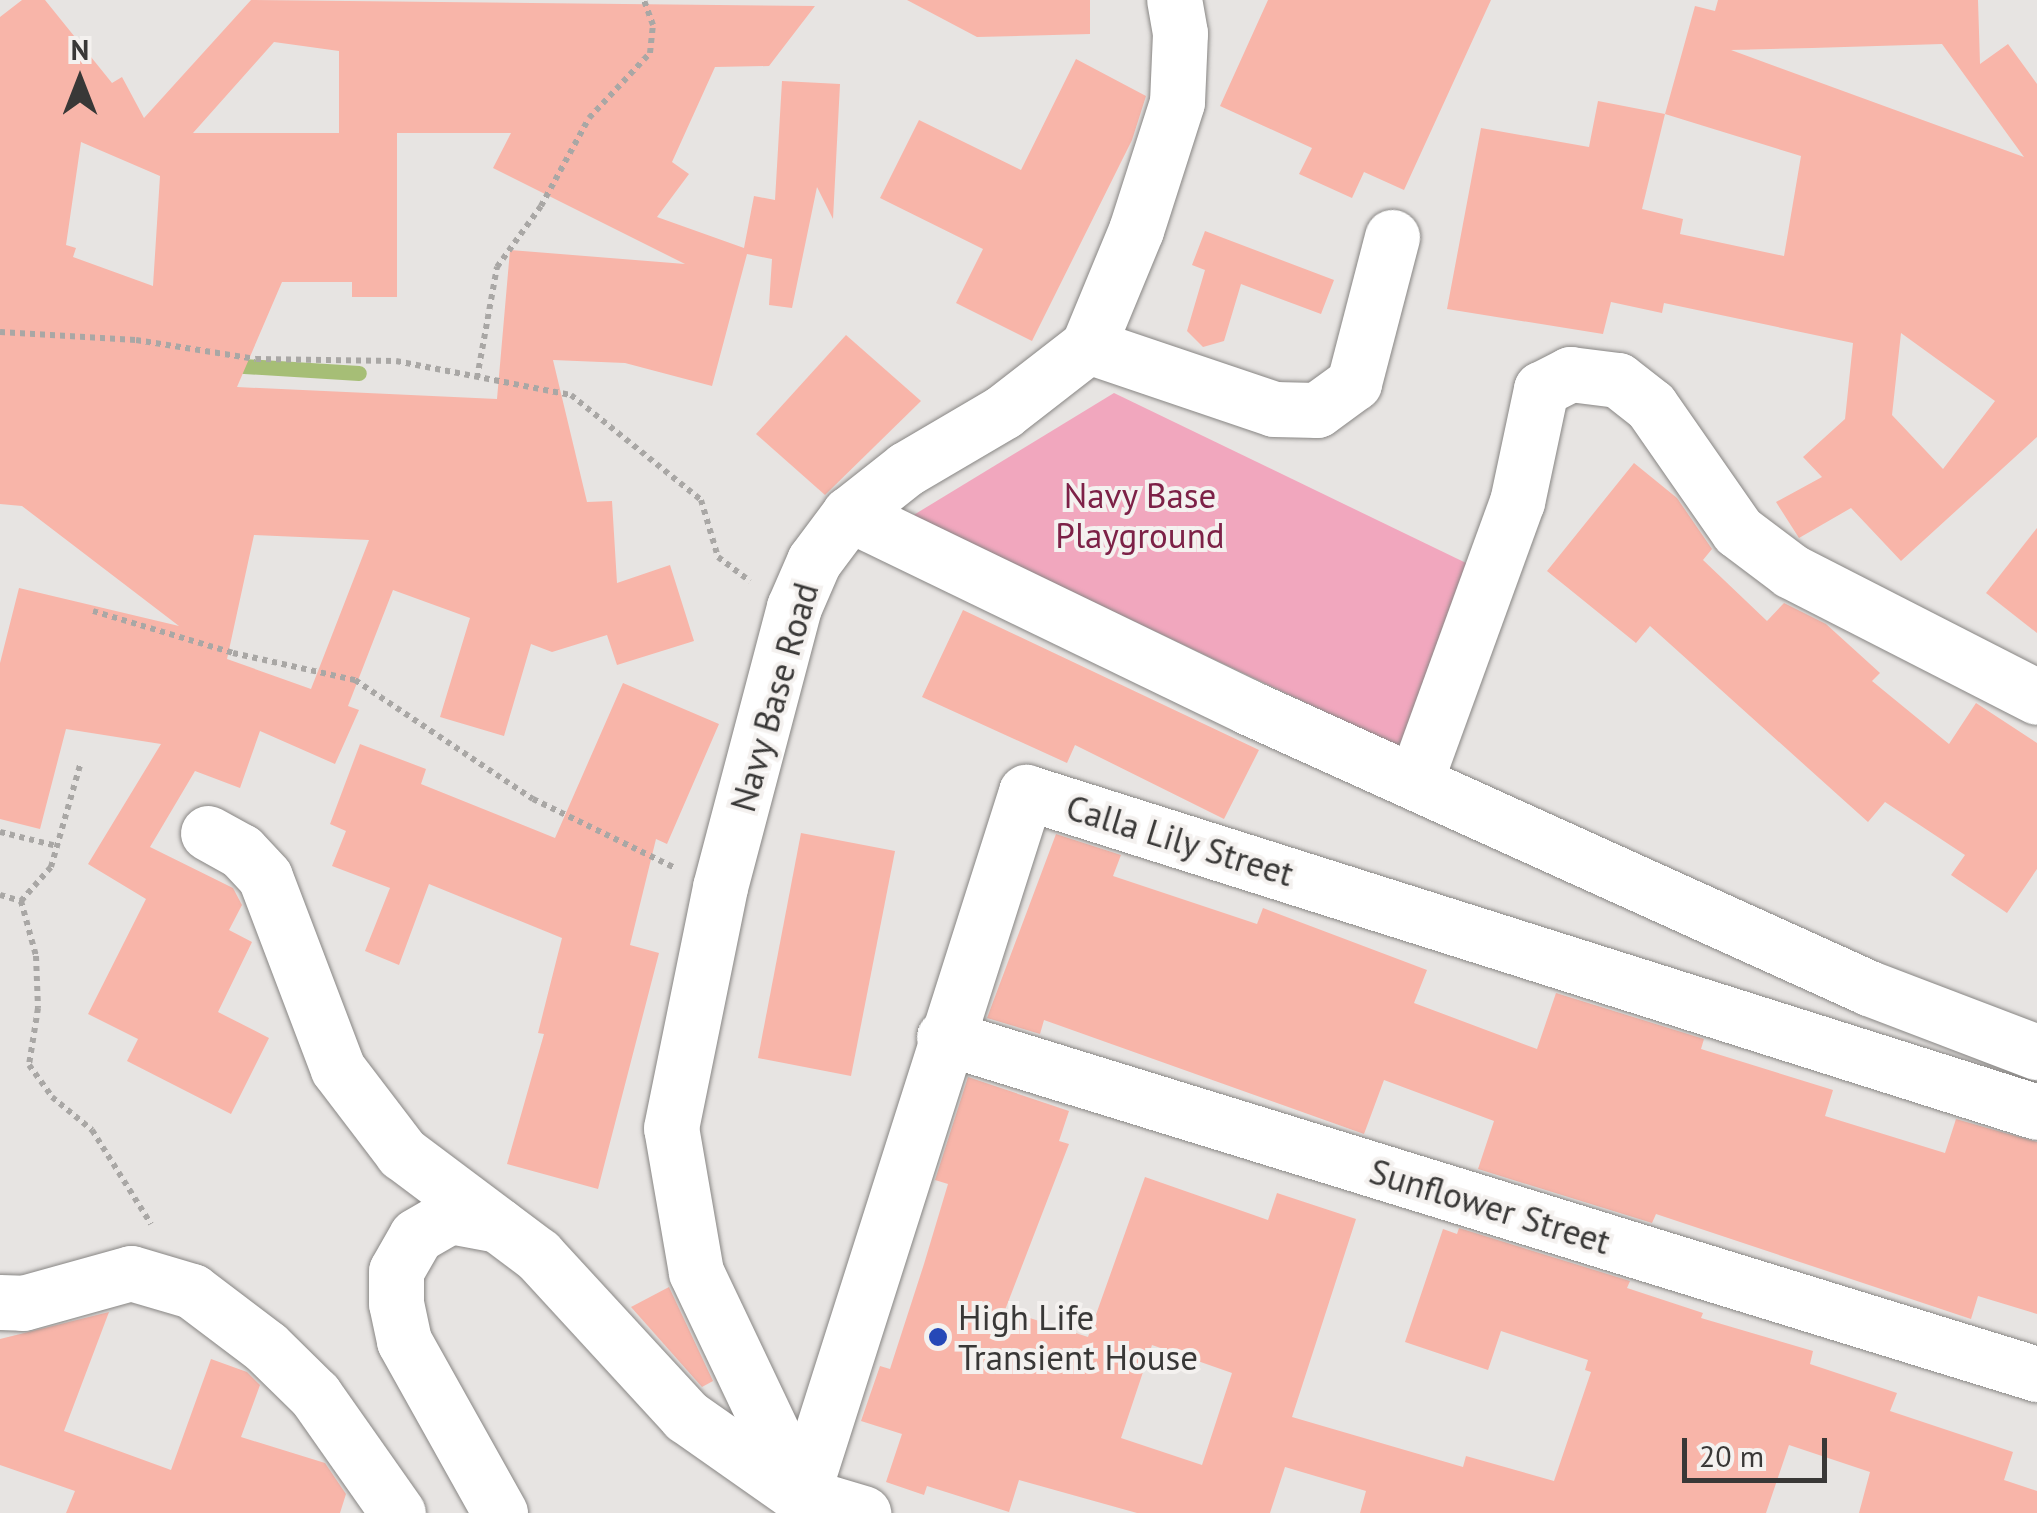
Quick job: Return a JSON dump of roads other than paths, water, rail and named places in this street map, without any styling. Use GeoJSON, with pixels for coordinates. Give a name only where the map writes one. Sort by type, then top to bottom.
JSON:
{"type":"FeatureCollection","features":[{"type":"Feature","properties":{"kind":"street","name":"Navy Base Road"},"geometry":{"type":"LineString","coordinates":[[804,1501],[696,1272],[671,1128],[720,887],[794,607],[814,562],[849,514],[906,469],[1003,412],[1088,346],[1136,230],[1176,102],[1180,34],[1174,0]]}},
{"type":"Feature","properties":{"kind":"street"},"geometry":{"type":"LineString","coordinates":[[1088,346],[1274,409],[1317,410],[1354,383],[1392,237]]}},
{"type":"Feature","properties":{"kind":"street"},"geometry":{"type":"LineString","coordinates":[[1416,779],[1516,502],[1541,389],[1570,374],[1618,380],[1651,406],[1738,531],[1791,571],[2037,697]]}},
{"type":"Feature","properties":{"kind":"street"},"geometry":{"type":"LineString","coordinates":[[849,514],[1248,707],[1416,779],[1869,988],[2037,1052]]}},
{"type":"Feature","properties":{"kind":"street","name":"Calla Lily Street"},"geometry":{"type":"LineString","coordinates":[[804,1501],[944,1038],[1026,792],[2037,1112]]}},
{"type":"Feature","properties":{"kind":"street"},"geometry":{"type":"LineString","coordinates":[[208,833],[242,852],[266,877],[338,1069],[402,1152],[538,1255],[607,1336],[692,1420],[804,1501],[863,1513]]}},
{"type":"Feature","properties":{"kind":"street","name":"Sunflower Street"},"geometry":{"type":"LineString","coordinates":[[944,1038],[2037,1374]]}},
{"type":"Feature","properties":{"kind":"street"},"geometry":{"type":"LineString","coordinates":[[498,1225],[450,1216],[416,1236],[396,1271],[396,1303],[404,1341],[500,1513]]}},
{"type":"Feature","properties":{"kind":"street"},"geometry":{"type":"LineString","coordinates":[[0,1302],[23,1304],[131,1273],[192,1291],[266,1346],[315,1395],[398,1513]]}},
{"type":"Feature","properties":{"kind":"waterway"},"geometry":{"type":"LineString","coordinates":[[228,365],[359,373]]}},
{"type":"Feature","properties":{"kind":"place","name":"High Life Transient House"},"geometry":{"type":"Point","coordinates":[938,1337]}},
{"type":"Feature","properties":{"kind":"park label","name":"Navy Base Playground"},"geometry":{"type":"Point","coordinates":[1140,515]}}]}
